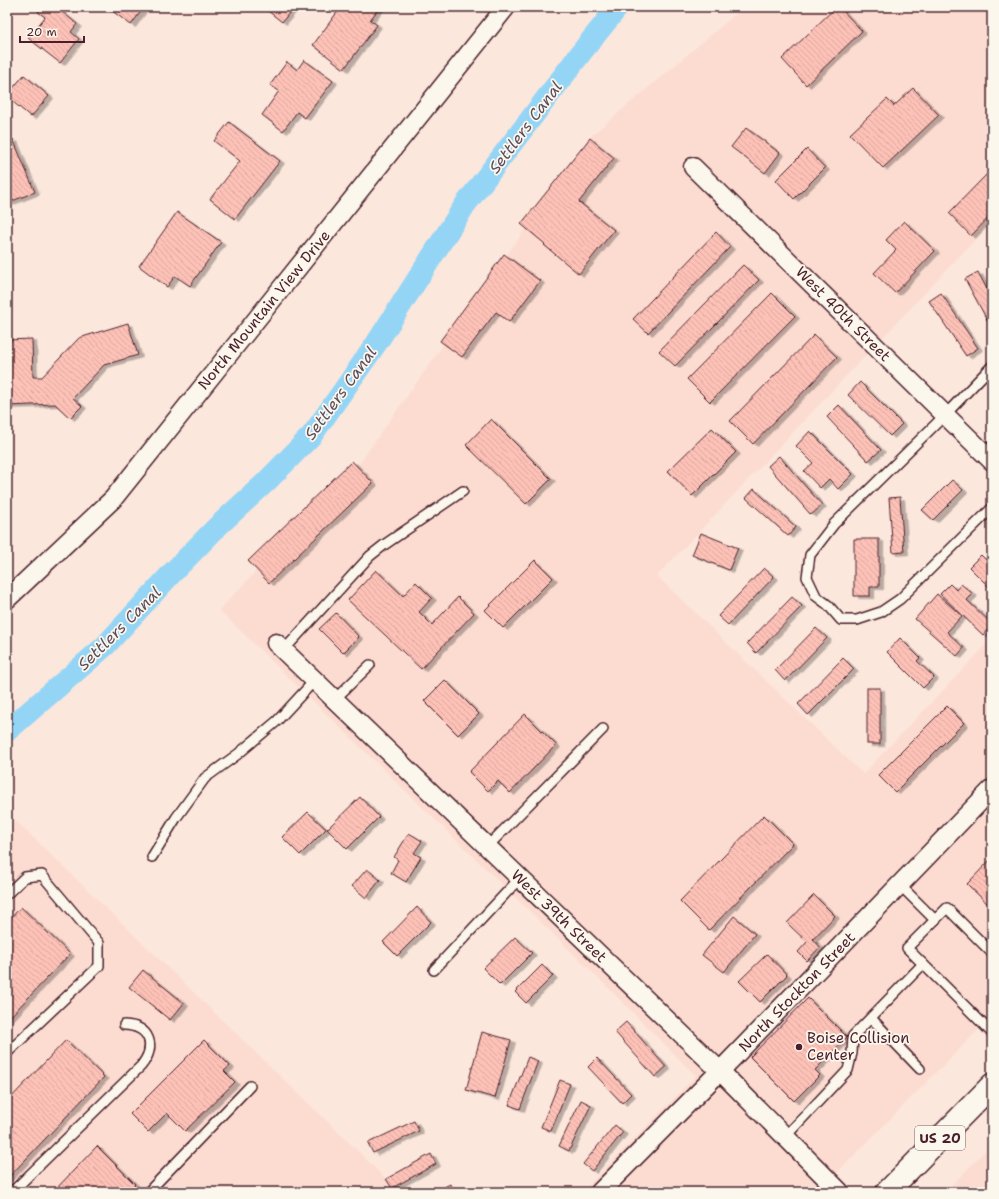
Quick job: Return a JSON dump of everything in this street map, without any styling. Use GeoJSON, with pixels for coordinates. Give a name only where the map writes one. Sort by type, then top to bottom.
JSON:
{"type":"FeatureCollection","features":[{"type":"Feature","properties":{"kind":"main road","name":"US 20"},"geometry":{"type":"LineString","coordinates":[[887,1192],[992,1085]]}},
{"type":"Feature","properties":{"kind":"street","name":"North Mountain View Drive"},"geometry":{"type":"LineString","coordinates":[[7,599],[114,500],[506,7]]}},
{"type":"Feature","properties":{"kind":"street","name":"West 40th Street"},"geometry":{"type":"LineString","coordinates":[[693,167],[992,461]]}},
{"type":"Feature","properties":{"kind":"street","name":"West 39th Street"},"geometry":{"type":"LineString","coordinates":[[280,646],[720,1071],[840,1192]]}},
{"type":"Feature","properties":{"kind":"street","name":"North Stockton Street"},"geometry":{"type":"LineString","coordinates":[[600,1192],[720,1071],[992,789]]}},
{"type":"Feature","properties":{"kind":"lane"},"geometry":{"type":"LineString","coordinates":[[992,366],[945,415],[834,524],[810,555],[806,577],[816,596],[828,606],[840,620],[857,620],[881,612],[900,599],[992,508]]}},
{"type":"Feature","properties":{"kind":"lane"},"geometry":{"type":"LineString","coordinates":[[280,646],[370,556],[463,491]]}},
{"type":"Feature","properties":{"kind":"lane"},"geometry":{"type":"LineString","coordinates":[[335,699],[370,665]]}},
{"type":"Feature","properties":{"kind":"lane"},"geometry":{"type":"LineString","coordinates":[[152,857],[176,818],[205,778],[238,754],[277,721],[315,680]]}},
{"type":"Feature","properties":{"kind":"lane"},"geometry":{"type":"LineString","coordinates":[[487,846],[602,729]]}},
{"type":"Feature","properties":{"kind":"lane"},"geometry":{"type":"LineString","coordinates":[[7,894],[25,877],[42,875],[99,943],[99,966],[7,1053]]}},
{"type":"Feature","properties":{"kind":"lane"},"geometry":{"type":"LineString","coordinates":[[434,970],[520,878]]}},
{"type":"Feature","properties":{"kind":"lane"},"geometry":{"type":"LineString","coordinates":[[900,885],[935,920]]}},
{"type":"Feature","properties":{"kind":"lane"},"geometry":{"type":"LineString","coordinates":[[992,954],[947,908],[908,948],[992,1032]]}},
{"type":"Feature","properties":{"kind":"lane"},"geometry":{"type":"LineString","coordinates":[[785,1137],[848,1070],[852,1053],[853,1036],[923,964]]}},
{"type":"Feature","properties":{"kind":"lane"},"geometry":{"type":"LineString","coordinates":[[871,1018],[920,1069]]}},
{"type":"Feature","properties":{"kind":"lane"},"geometry":{"type":"LineString","coordinates":[[12,1192],[142,1066],[148,1058],[150,1048],[147,1035],[133,1025],[124,1025]]}},
{"type":"Feature","properties":{"kind":"lane"},"geometry":{"type":"LineString","coordinates":[[148,1192],[250,1086]]}},
{"type":"Feature","properties":{"kind":"shaded area"},"geometry":{"type":"Polygon","coordinates":[[[744,7],[992,7],[992,222],[657,576],[863,774],[992,639],[992,1016],[818,1192],[582,1192],[696,1076],[588,968],[219,610],[359,464],[591,136],[744,7]]]}},
{"type":"Feature","properties":{"kind":"shaded area"},"geometry":{"type":"Polygon","coordinates":[[[15,820],[399,1192],[7,1192],[7,828],[15,820]]]}},
{"type":"Feature","properties":{"kind":"shaded area"},"geometry":{"type":"Polygon","coordinates":[[[992,1144],[992,1192],[945,1192],[992,1144]]]}},
{"type":"Feature","properties":{"kind":"building"},"geometry":{"type":"Polygon","coordinates":[[[42,7],[56,7],[77,24],[71,32],[79,39],[60,63],[28,38],[45,17],[38,12],[42,7]]]}},
{"type":"Feature","properties":{"kind":"building"},"geometry":{"type":"Polygon","coordinates":[[[107,7],[144,7],[131,25],[107,7]]]}},
{"type":"Feature","properties":{"kind":"building"},"geometry":{"type":"Polygon","coordinates":[[[263,7],[293,7],[293,8],[282,22],[263,7]]]}},
{"type":"Feature","properties":{"kind":"building"},"geometry":{"type":"Polygon","coordinates":[[[341,7],[380,7],[370,20],[377,25],[344,69],[313,45],[341,7]]]}},
{"type":"Feature","properties":{"kind":"building"},"geometry":{"type":"Polygon","coordinates":[[[836,7],[839,7],[862,31],[806,85],[782,59],[836,7]]]}},
{"type":"Feature","properties":{"kind":"building"},"geometry":{"type":"Polygon","coordinates":[[[304,60],[333,81],[305,118],[297,112],[283,131],[262,115],[279,91],[270,85],[287,62],[297,70],[304,60]]]}},
{"type":"Feature","properties":{"kind":"building"},"geometry":{"type":"Polygon","coordinates":[[[24,75],[49,96],[31,117],[7,97],[7,95],[24,75]]]}},
{"type":"Feature","properties":{"kind":"building"},"geometry":{"type":"Polygon","coordinates":[[[913,88],[939,115],[883,168],[850,134],[887,99],[894,106],[913,88]]]}},
{"type":"Feature","properties":{"kind":"building"},"geometry":{"type":"Polygon","coordinates":[[[229,122],[280,161],[235,219],[210,199],[240,161],[214,141],[229,122]]]}},
{"type":"Feature","properties":{"kind":"building"},"geometry":{"type":"Polygon","coordinates":[[[746,128],[780,153],[765,173],[731,147],[746,128]]]}},
{"type":"Feature","properties":{"kind":"building"},"geometry":{"type":"Polygon","coordinates":[[[590,138],[614,158],[579,202],[614,230],[579,274],[521,224],[590,138]]]}},
{"type":"Feature","properties":{"kind":"building"},"geometry":{"type":"Polygon","coordinates":[[[13,139],[35,192],[7,203],[7,142],[13,139]]]}},
{"type":"Feature","properties":{"kind":"building"},"geometry":{"type":"Polygon","coordinates":[[[807,149],[825,168],[794,199],[776,180],[807,149]]]}},
{"type":"Feature","properties":{"kind":"building"},"geometry":{"type":"Polygon","coordinates":[[[987,174],[992,179],[992,214],[971,236],[949,213],[987,174]]]}},
{"type":"Feature","properties":{"kind":"building"},"geometry":{"type":"Polygon","coordinates":[[[177,212],[221,242],[190,286],[175,276],[167,287],[139,266],[177,212]]]}},
{"type":"Feature","properties":{"kind":"building"},"geometry":{"type":"Polygon","coordinates":[[[904,221],[935,251],[895,293],[874,273],[896,250],[886,240],[904,221]]]}},
{"type":"Feature","properties":{"kind":"building"},"geometry":{"type":"Polygon","coordinates":[[[716,232],[730,247],[648,333],[633,319],[716,232]]]}},
{"type":"Feature","properties":{"kind":"building"},"geometry":{"type":"Polygon","coordinates":[[[504,254],[540,281],[509,322],[496,312],[462,357],[440,341],[504,254]]]}},
{"type":"Feature","properties":{"kind":"building"},"geometry":{"type":"Polygon","coordinates":[[[743,265],[759,280],[675,366],[659,351],[743,265]]]}},
{"type":"Feature","properties":{"kind":"building"},"geometry":{"type":"Polygon","coordinates":[[[978,272],[992,299],[992,329],[965,279],[978,272]]]}},
{"type":"Feature","properties":{"kind":"building"},"geometry":{"type":"Polygon","coordinates":[[[772,293],[795,316],[710,402],[687,379],[772,293]]]}},
{"type":"Feature","properties":{"kind":"building"},"geometry":{"type":"Polygon","coordinates":[[[941,293],[978,348],[966,356],[929,301],[941,293]]]}},
{"type":"Feature","properties":{"kind":"building"},"geometry":{"type":"Polygon","coordinates":[[[128,323],[138,355],[104,365],[73,398],[82,406],[70,418],[55,404],[7,406],[7,340],[32,339],[33,377],[42,377],[79,338],[128,323]]]}},
{"type":"Feature","properties":{"kind":"building"},"geometry":{"type":"Polygon","coordinates":[[[814,335],[837,357],[753,444],[730,421],[814,335]]]}},
{"type":"Feature","properties":{"kind":"building"},"geometry":{"type":"Polygon","coordinates":[[[860,382],[902,424],[890,436],[848,395],[860,382]]]}},
{"type":"Feature","properties":{"kind":"building"},"geometry":{"type":"Polygon","coordinates":[[[839,405],[881,450],[868,461],[827,417],[839,405]]]}},
{"type":"Feature","properties":{"kind":"building"},"geometry":{"type":"Polygon","coordinates":[[[491,419],[551,479],[526,504],[466,445],[491,419]]]}},
{"type":"Feature","properties":{"kind":"building"},"geometry":{"type":"Polygon","coordinates":[[[712,428],[736,452],[692,496],[668,471],[712,428]]]}},
{"type":"Feature","properties":{"kind":"building"},"geometry":{"type":"Polygon","coordinates":[[[810,431],[853,474],[838,489],[829,479],[820,488],[804,471],[813,463],[796,446],[810,431]]]}},
{"type":"Feature","properties":{"kind":"building"},"geometry":{"type":"Polygon","coordinates":[[[779,456],[822,505],[811,515],[768,466],[779,456]]]}},
{"type":"Feature","properties":{"kind":"building"},"geometry":{"type":"Polygon","coordinates":[[[352,461],[373,483],[269,583],[248,561],[352,461]]]}},
{"type":"Feature","properties":{"kind":"building"},"geometry":{"type":"Polygon","coordinates":[[[952,480],[963,490],[933,520],[922,510],[952,480]]]}},
{"type":"Feature","properties":{"kind":"building"},"geometry":{"type":"Polygon","coordinates":[[[754,489],[796,527],[788,536],[746,498],[754,489]]]}},
{"type":"Feature","properties":{"kind":"building"},"geometry":{"type":"Polygon","coordinates":[[[900,497],[904,552],[893,553],[889,498],[900,497]]]}},
{"type":"Feature","properties":{"kind":"building"},"geometry":{"type":"Polygon","coordinates":[[[701,533],[738,548],[729,570],[692,555],[701,533]]]}},
{"type":"Feature","properties":{"kind":"building"},"geometry":{"type":"Polygon","coordinates":[[[854,539],[879,539],[879,587],[870,587],[870,596],[854,596],[854,539]]]}},
{"type":"Feature","properties":{"kind":"building"},"geometry":{"type":"Polygon","coordinates":[[[981,555],[992,566],[992,590],[969,567],[981,555]]]}},
{"type":"Feature","properties":{"kind":"building"},"geometry":{"type":"Polygon","coordinates":[[[535,560],[553,578],[503,628],[485,610],[535,560]]]}},
{"type":"Feature","properties":{"kind":"building"},"geometry":{"type":"Polygon","coordinates":[[[764,568],[774,577],[728,625],[718,616],[764,568]]]}},
{"type":"Feature","properties":{"kind":"building"},"geometry":{"type":"Polygon","coordinates":[[[376,570],[403,596],[416,582],[432,598],[419,612],[432,625],[458,597],[474,613],[421,669],[348,600],[376,570]]]}},
{"type":"Feature","properties":{"kind":"building"},"geometry":{"type":"Polygon","coordinates":[[[950,584],[956,590],[961,584],[973,594],[967,600],[992,624],[983,635],[940,594],[950,584]]]}},
{"type":"Feature","properties":{"kind":"building"},"geometry":{"type":"Polygon","coordinates":[[[937,594],[962,616],[947,632],[964,648],[957,656],[915,619],[937,594]]]}},
{"type":"Feature","properties":{"kind":"building"},"geometry":{"type":"Polygon","coordinates":[[[792,597],[802,606],[756,653],[747,643],[792,597]]]}},
{"type":"Feature","properties":{"kind":"building"},"geometry":{"type":"Polygon","coordinates":[[[336,613],[359,637],[343,653],[319,629],[336,613]]]}},
{"type":"Feature","properties":{"kind":"building"},"geometry":{"type":"Polygon","coordinates":[[[816,628],[827,638],[785,681],[775,670],[816,628]]]}},
{"type":"Feature","properties":{"kind":"building"},"geometry":{"type":"Polygon","coordinates":[[[900,638],[920,658],[917,661],[934,677],[923,688],[887,652],[900,638]]]}},
{"type":"Feature","properties":{"kind":"building"},"geometry":{"type":"Polygon","coordinates":[[[843,658],[854,669],[808,715],[798,704],[843,658]]]}},
{"type":"Feature","properties":{"kind":"building"},"geometry":{"type":"Polygon","coordinates":[[[445,680],[479,714],[458,735],[424,701],[445,680]]]}},
{"type":"Feature","properties":{"kind":"building"},"geometry":{"type":"Polygon","coordinates":[[[867,688],[880,688],[880,744],[867,744],[867,688]]]}},
{"type":"Feature","properties":{"kind":"building"},"geometry":{"type":"Polygon","coordinates":[[[947,706],[964,723],[895,792],[878,775],[947,706]]]}},
{"type":"Feature","properties":{"kind":"building"},"geometry":{"type":"Polygon","coordinates":[[[525,714],[556,745],[510,793],[498,781],[488,791],[469,772],[525,714]]]}},
{"type":"Feature","properties":{"kind":"building"},"geometry":{"type":"Polygon","coordinates":[[[360,797],[379,817],[347,849],[327,829],[360,797]]]}},
{"type":"Feature","properties":{"kind":"building"},"geometry":{"type":"Polygon","coordinates":[[[308,812],[326,829],[300,855],[282,837],[308,812]]]}},
{"type":"Feature","properties":{"kind":"building"},"geometry":{"type":"Polygon","coordinates":[[[764,815],[793,844],[709,930],[680,901],[764,815]]]}},
{"type":"Feature","properties":{"kind":"building"},"geometry":{"type":"Polygon","coordinates":[[[409,833],[422,841],[414,853],[421,857],[406,882],[391,873],[398,860],[394,857],[409,833]]]}},
{"type":"Feature","properties":{"kind":"building"},"geometry":{"type":"Polygon","coordinates":[[[992,858],[992,908],[967,884],[992,858]]]}},
{"type":"Feature","properties":{"kind":"building"},"geometry":{"type":"Polygon","coordinates":[[[367,869],[380,880],[366,898],[352,886],[367,869]]]}},
{"type":"Feature","properties":{"kind":"building"},"geometry":{"type":"Polygon","coordinates":[[[814,895],[835,916],[813,939],[820,947],[807,961],[798,952],[807,942],[787,923],[814,895]]]}},
{"type":"Feature","properties":{"kind":"building"},"geometry":{"type":"Polygon","coordinates":[[[21,907],[70,954],[7,1020],[7,922],[21,907]]]}},
{"type":"Feature","properties":{"kind":"building"},"geometry":{"type":"Polygon","coordinates":[[[417,907],[431,922],[397,956],[383,942],[417,907]]]}},
{"type":"Feature","properties":{"kind":"building"},"geometry":{"type":"Polygon","coordinates":[[[734,916],[755,934],[724,972],[702,955],[734,916]]]}},
{"type":"Feature","properties":{"kind":"building"},"geometry":{"type":"Polygon","coordinates":[[[515,937],[532,953],[500,985],[483,968],[515,937]]]}},
{"type":"Feature","properties":{"kind":"building"},"geometry":{"type":"Polygon","coordinates":[[[767,954],[787,975],[760,1002],[739,981],[767,954]]]}},
{"type":"Feature","properties":{"kind":"building"},"geometry":{"type":"Polygon","coordinates":[[[542,965],[553,976],[526,1003],[515,992],[542,965]]]}},
{"type":"Feature","properties":{"kind":"building"},"geometry":{"type":"Polygon","coordinates":[[[143,970],[184,1003],[170,1020],[129,987],[143,970]]]}},
{"type":"Feature","properties":{"kind":"building","name":"Boise Collision Center"},"geometry":{"type":"Polygon","coordinates":[[[808,998],[847,1037],[815,1070],[820,1075],[794,1101],[750,1057],[808,998]]]}},
{"type":"Feature","properties":{"kind":"building"},"geometry":{"type":"Polygon","coordinates":[[[626,1022],[666,1067],[655,1077],[615,1032],[626,1022]]]}},
{"type":"Feature","properties":{"kind":"building"},"geometry":{"type":"Polygon","coordinates":[[[482,1032],[511,1040],[495,1098],[466,1090],[482,1032]]]}},
{"type":"Feature","properties":{"kind":"building"},"geometry":{"type":"Polygon","coordinates":[[[66,1040],[104,1077],[7,1179],[7,1102],[66,1040]]]}},
{"type":"Feature","properties":{"kind":"building"},"geometry":{"type":"Polygon","coordinates":[[[204,1040],[230,1066],[224,1071],[235,1082],[185,1131],[167,1113],[148,1132],[130,1114],[204,1040]]]}},
{"type":"Feature","properties":{"kind":"building"},"geometry":{"type":"Polygon","coordinates":[[[528,1057],[538,1061],[520,1109],[509,1105],[528,1057]]]}},
{"type":"Feature","properties":{"kind":"building"},"geometry":{"type":"Polygon","coordinates":[[[597,1058],[631,1094],[622,1103],[588,1067],[597,1058]]]}},
{"type":"Feature","properties":{"kind":"building"},"geometry":{"type":"Polygon","coordinates":[[[560,1080],[570,1084],[551,1131],[541,1127],[560,1080]]]}},
{"type":"Feature","properties":{"kind":"building"},"geometry":{"type":"Polygon","coordinates":[[[581,1100],[591,1105],[569,1151],[559,1146],[581,1100]]]}},
{"type":"Feature","properties":{"kind":"building"},"geometry":{"type":"Polygon","coordinates":[[[414,1121],[419,1131],[373,1153],[368,1143],[414,1121]]]}},
{"type":"Feature","properties":{"kind":"building"},"geometry":{"type":"Polygon","coordinates":[[[615,1125],[623,1132],[592,1171],[583,1164],[615,1125]]]}},
{"type":"Feature","properties":{"kind":"building"},"geometry":{"type":"Polygon","coordinates":[[[97,1146],[135,1184],[127,1192],[53,1192],[97,1146]]]}},
{"type":"Feature","properties":{"kind":"building"},"geometry":{"type":"Polygon","coordinates":[[[431,1154],[436,1164],[392,1188],[386,1179],[431,1154]]]}},
{"type":"Feature","properties":{"kind":"building"},"geometry":{"type":"Polygon","coordinates":[[[992,1183],[992,1192],[983,1192],[992,1183]]]}},
{"type":"Feature","properties":{"kind":"building"},"geometry":{"type":"Polygon","coordinates":[[[450,1184],[454,1192],[435,1192],[450,1184]]]}},
{"type":"Feature","properties":{"kind":"waterway","name":"Settlers Canal"},"geometry":{"type":"LineString","coordinates":[[7,731],[105,646],[172,573],[218,526],[266,482],[312,435],[376,344],[465,205],[584,49],[618,7]]}},
{"type":"Feature","properties":{"kind":"place","name":"Boise Collision Center"},"geometry":{"type":"Point","coordinates":[799,1047]}}]}
